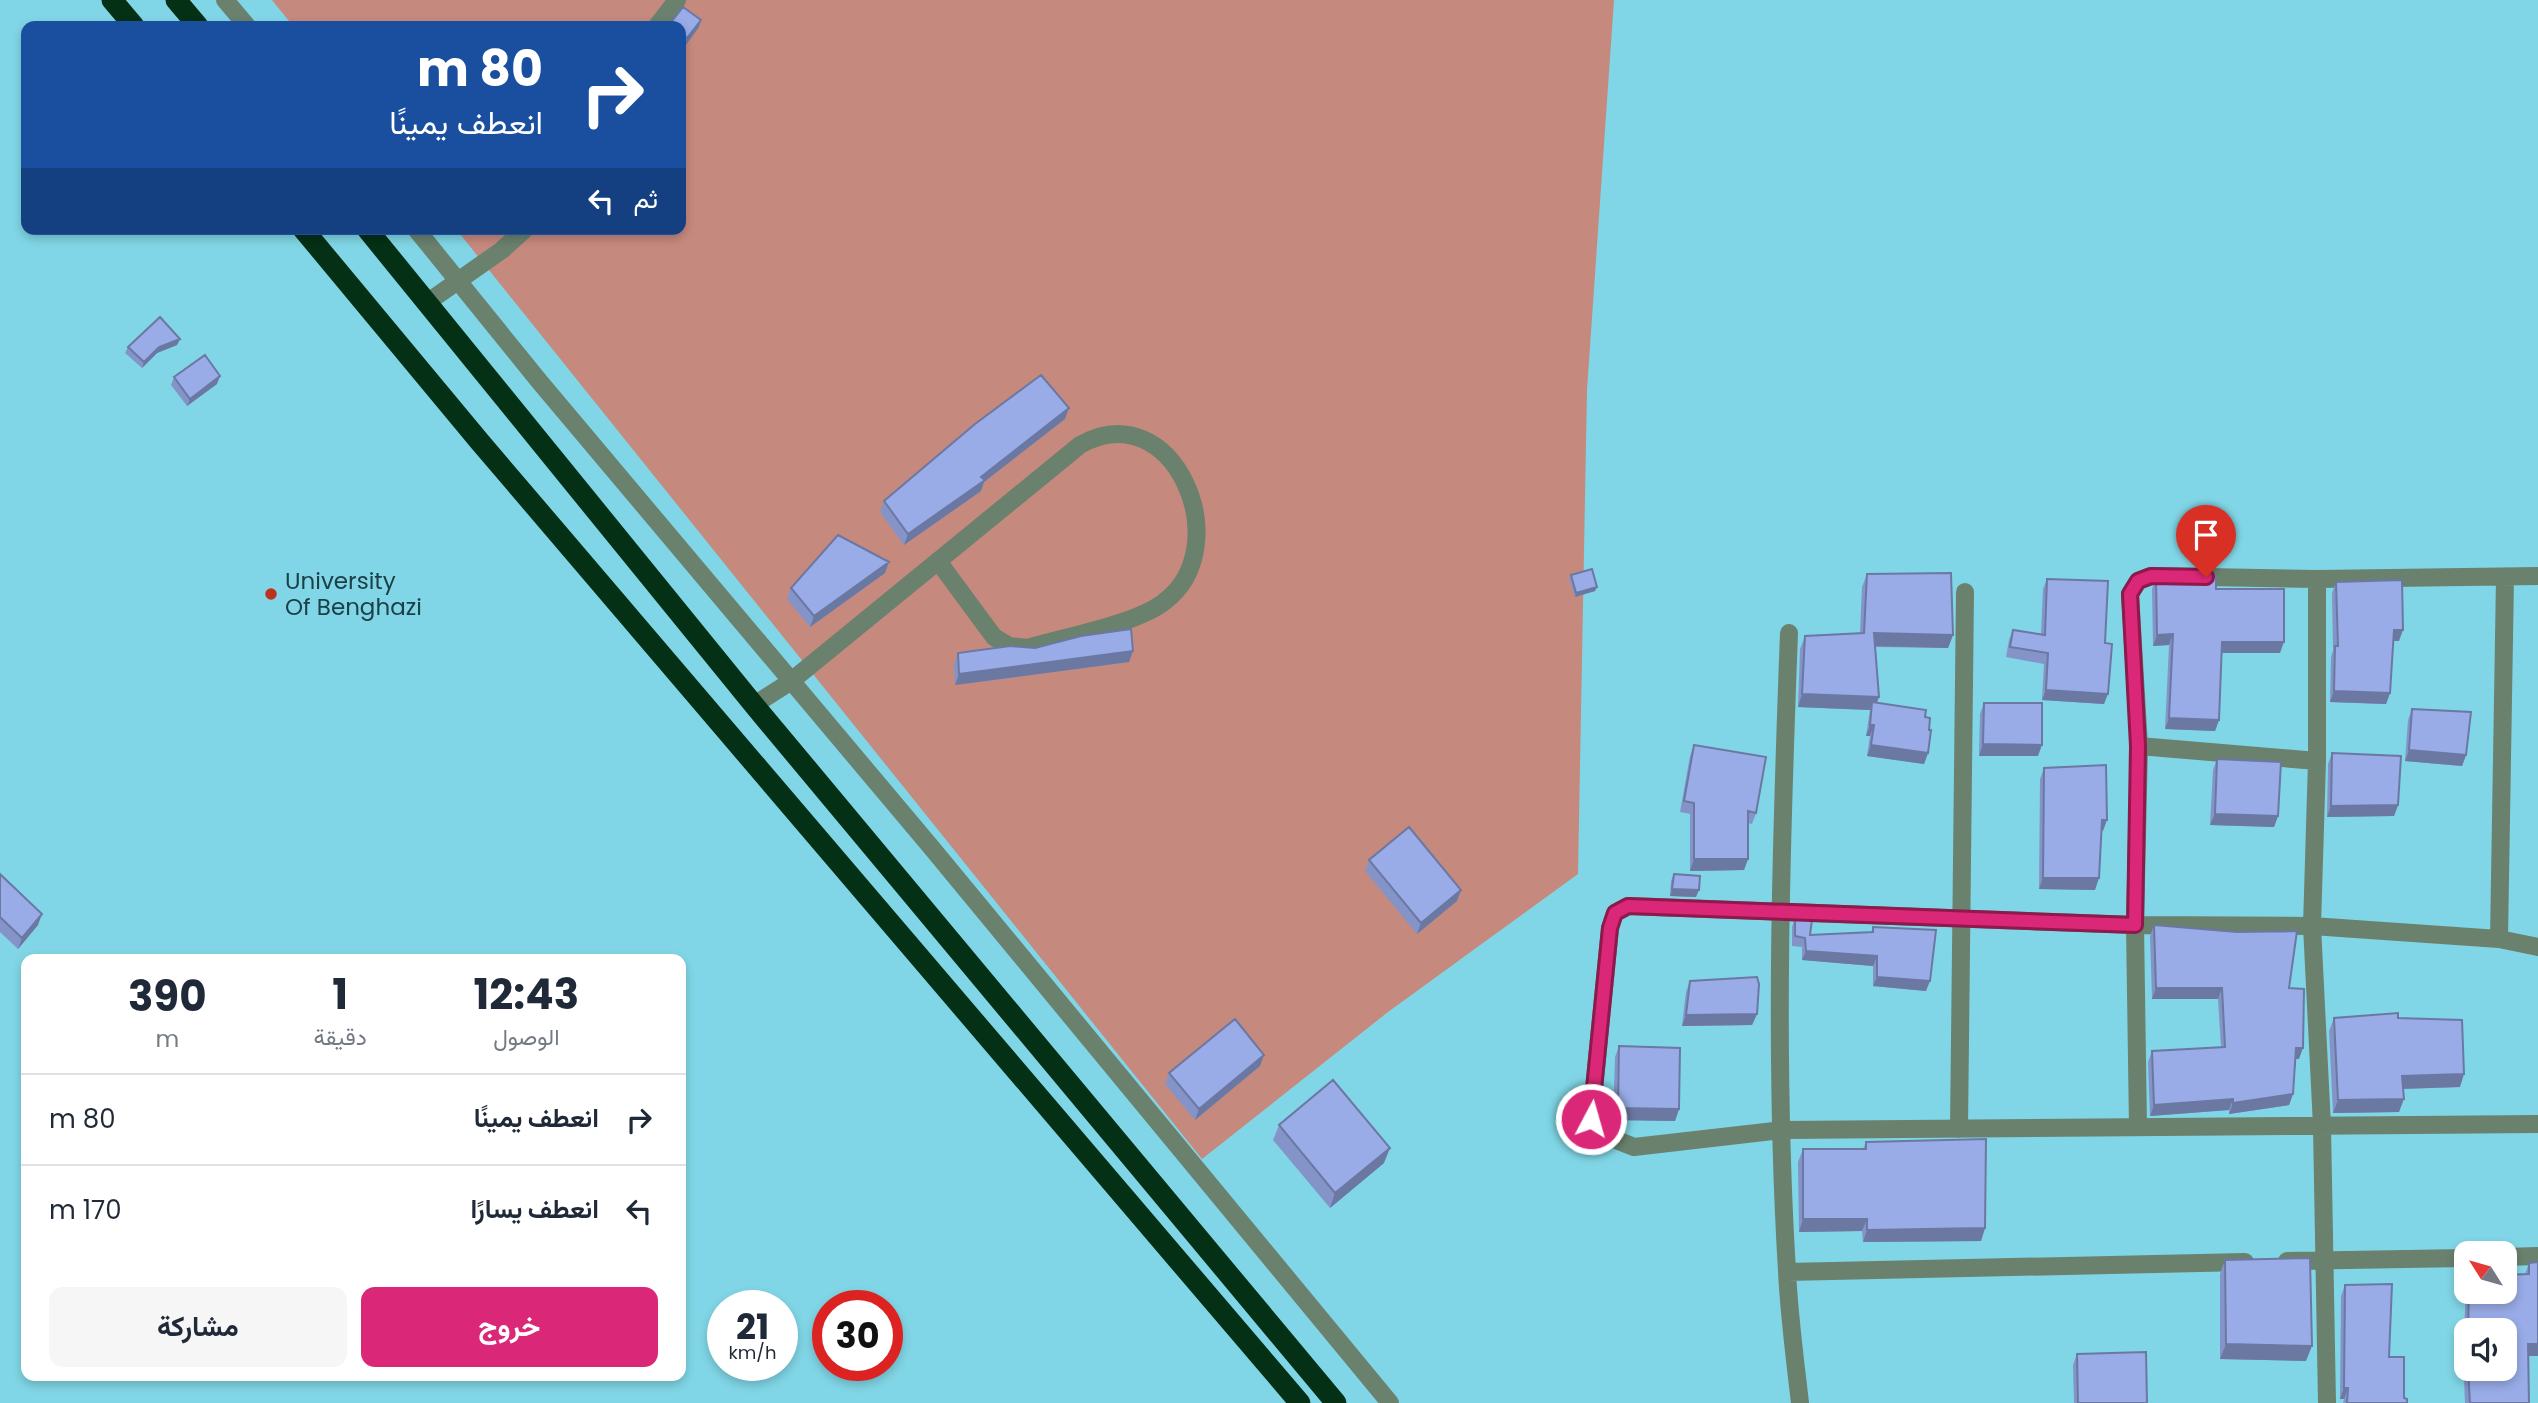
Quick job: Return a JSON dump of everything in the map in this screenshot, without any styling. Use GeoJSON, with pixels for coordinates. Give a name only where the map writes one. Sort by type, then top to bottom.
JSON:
{"type":"FeatureCollection","features":[{"type":"Feature","properties":{"kind":"highway"},"geometry":{"type":"LineString","coordinates":[[113,0],[130,21]]}},
{"type":"Feature","properties":{"kind":"highway"},"geometry":{"type":"LineString","coordinates":[[176,0],[194,21]]}},
{"type":"Feature","properties":{"kind":"highway"},"geometry":{"type":"LineString","coordinates":[[308,235],[471,431],[1300,1403]]}},
{"type":"Feature","properties":{"kind":"highway"},"geometry":{"type":"LineString","coordinates":[[372,235],[754,705],[1336,1403]]}},
{"type":"Feature","properties":{"kind":"street"},"geometry":{"type":"LineString","coordinates":[[225,0],[243,21]]}},
{"type":"Feature","properties":{"kind":"street"},"geometry":{"type":"LineString","coordinates":[[661,21],[677,0]]}},
{"type":"Feature","properties":{"kind":"street"},"geometry":{"type":"LineString","coordinates":[[421,235],[1390,1403]]}},
{"type":"Feature","properties":{"kind":"street"},"geometry":{"type":"LineString","coordinates":[[428,302],[502,250],[518,235]]}},
{"type":"Feature","properties":{"kind":"street"},"geometry":{"type":"LineString","coordinates":[[754,705],[790,682],[938,561],[1080,445],[1104,434],[1142,437],[1163,451],[1187,490],[1197,522],[1198,537],[1192,566],[1165,602],[1138,616],[1028,648],[1009,646],[994,636],[938,561]]}},
{"type":"Feature","properties":{"kind":"street"},"geometry":{"type":"LineString","coordinates":[[2138,1127],[2135,925],[2138,746],[2130,594],[2138,581],[2151,576],[2317,579],[2538,576]]}},
{"type":"Feature","properties":{"kind":"street"},"geometry":{"type":"LineString","coordinates":[[2499,939],[2505,578]]}},
{"type":"Feature","properties":{"kind":"street"},"geometry":{"type":"LineString","coordinates":[[2317,579],[2317,761],[2312,926],[2322,1126],[2327,1403]]}},
{"type":"Feature","properties":{"kind":"street"},"geometry":{"type":"LineString","coordinates":[[1959,1129],[1965,592]]}},
{"type":"Feature","properties":{"kind":"street"},"geometry":{"type":"LineString","coordinates":[[1789,632],[1779,913],[1782,1130],[1787,1272],[1800,1403]]}},
{"type":"Feature","properties":{"kind":"street"},"geometry":{"type":"LineString","coordinates":[[2138,746],[2317,761]]}},
{"type":"Feature","properties":{"kind":"street"},"geometry":{"type":"LineString","coordinates":[[2538,947],[2499,939],[2312,926],[2135,925],[1628,906],[1615,913],[1610,928],[1591,1119],[1606,1136],[1634,1147],[1782,1130],[2538,1124]]}},
{"type":"Feature","properties":{"kind":"street"},"geometry":{"type":"LineString","coordinates":[[2517,1257],[2538,1256]]}},
{"type":"Feature","properties":{"kind":"street"},"geometry":{"type":"LineString","coordinates":[[1787,1272],[2454,1258]]}},
{"type":"Feature","properties":{"kind":"shaded area"},"geometry":{"type":"Polygon","coordinates":[[[272,0],[1614,0],[1587,390],[1578,874],[1388,1012],[1202,1159],[461,235],[686,235],[686,21],[289,21],[272,0]]]}},
{"type":"Feature","properties":{"kind":"building"},"geometry":{"type":"Polygon","coordinates":[[[683,7],[701,20],[687,38],[686,21],[672,21],[683,7]]]}},
{"type":"Feature","properties":{"kind":"building"},"geometry":{"type":"Polygon","coordinates":[[[160,317],[180,339],[159,347],[144,362],[128,347],[160,317]]]}},
{"type":"Feature","properties":{"kind":"building"},"geometry":{"type":"Polygon","coordinates":[[[205,355],[220,376],[190,399],[174,377],[205,355]]]}},
{"type":"Feature","properties":{"kind":"building"},"geometry":{"type":"Polygon","coordinates":[[[1041,375],[1069,408],[981,477],[985,480],[908,534],[884,501],[975,424],[1041,375]]]}},
{"type":"Feature","properties":{"kind":"building"},"geometry":{"type":"Polygon","coordinates":[[[838,535],[889,562],[814,616],[791,588],[838,535]]]}},
{"type":"Feature","properties":{"kind":"building"},"geometry":{"type":"Polygon","coordinates":[[[1592,569],[1597,587],[1576,593],[1571,575],[1592,569]]]}},
{"type":"Feature","properties":{"kind":"building"},"geometry":{"type":"Polygon","coordinates":[[[1951,573],[1953,635],[1874,633],[1879,697],[1802,694],[1805,636],[1864,633],[1867,574],[1951,573]]]}},
{"type":"Feature","properties":{"kind":"building"},"geometry":{"type":"Polygon","coordinates":[[[2216,577],[2216,589],[2284,589],[2284,642],[2222,642],[2219,720],[2169,718],[2173,634],[2157,635],[2156,578],[2216,577]]]}},
{"type":"Feature","properties":{"kind":"building"},"geometry":{"type":"Polygon","coordinates":[[[2047,579],[2108,581],[2105,643],[2112,644],[2108,694],[2046,690],[2048,653],[2010,647],[2013,630],[2045,635],[2047,579]]]}},
{"type":"Feature","properties":{"kind":"building"},"geometry":{"type":"Polygon","coordinates":[[[2402,580],[2403,630],[2394,630],[2390,693],[2334,691],[2335,646],[2338,646],[2336,582],[2402,580]]]}},
{"type":"Feature","properties":{"kind":"building"},"geometry":{"type":"Polygon","coordinates":[[[1131,629],[1133,651],[959,674],[958,653],[1010,646],[1035,648],[1081,636],[1131,629]]]}},
{"type":"Feature","properties":{"kind":"building"},"geometry":{"type":"Polygon","coordinates":[[[1872,702],[1926,710],[1925,717],[1930,718],[1931,730],[1928,753],[1871,745],[1874,725],[1870,725],[1872,702]]]}},
{"type":"Feature","properties":{"kind":"building"},"geometry":{"type":"Polygon","coordinates":[[[1984,703],[2042,703],[2042,745],[1983,744],[1984,703]]]}},
{"type":"Feature","properties":{"kind":"building"},"geometry":{"type":"Polygon","coordinates":[[[2412,709],[2471,712],[2466,755],[2409,750],[2412,709]]]}},
{"type":"Feature","properties":{"kind":"building"},"geometry":{"type":"Polygon","coordinates":[[[1694,745],[1766,757],[1756,813],[1748,811],[1748,859],[1694,859],[1694,803],[1684,801],[1694,745]]]}},
{"type":"Feature","properties":{"kind":"building"},"geometry":{"type":"Polygon","coordinates":[[[2332,753],[2401,756],[2398,805],[2331,806],[2332,753]]]}},
{"type":"Feature","properties":{"kind":"building"},"geometry":{"type":"Polygon","coordinates":[[[2217,759],[2281,762],[2278,816],[2215,814],[2217,759]]]}},
{"type":"Feature","properties":{"kind":"building"},"geometry":{"type":"Polygon","coordinates":[[[2106,765],[2107,820],[2102,820],[2099,878],[2043,878],[2044,768],[2106,765]]]}},
{"type":"Feature","properties":{"kind":"building"},"geometry":{"type":"Polygon","coordinates":[[[1409,827],[1461,890],[1421,923],[1369,860],[1409,827]]]}},
{"type":"Feature","properties":{"kind":"building"},"geometry":{"type":"Polygon","coordinates":[[[0,874],[42,914],[22,938],[0,917],[0,874]]]}},
{"type":"Feature","properties":{"kind":"building"},"geometry":{"type":"Polygon","coordinates":[[[1674,874],[1700,876],[1699,890],[1672,889],[1674,874]]]}},
{"type":"Feature","properties":{"kind":"building"},"geometry":{"type":"Polygon","coordinates":[[[1795,917],[1812,920],[1810,935],[1873,932],[1873,927],[1936,930],[1930,981],[1877,977],[1877,956],[1806,951],[1805,938],[1795,936],[1795,917]]]}},
{"type":"Feature","properties":{"kind":"building"},"geometry":{"type":"Polygon","coordinates":[[[2154,925],[2237,932],[2297,931],[2289,988],[2304,989],[2303,1048],[2296,1048],[2293,1094],[2233,1103],[2233,1099],[2154,1105],[2152,1051],[2225,1047],[2222,988],[2156,988],[2154,925]]]}},
{"type":"Feature","properties":{"kind":"building"},"geometry":{"type":"Polygon","coordinates":[[[1757,977],[1757,1014],[1686,1015],[1690,981],[1757,977]]]}},
{"type":"Feature","properties":{"kind":"building"},"geometry":{"type":"Polygon","coordinates":[[[2398,1013],[2398,1018],[2462,1020],[2464,1074],[2402,1076],[2404,1099],[2338,1100],[2334,1018],[2398,1013]]]}},
{"type":"Feature","properties":{"kind":"building"},"geometry":{"type":"Polygon","coordinates":[[[1235,1019],[1264,1055],[1199,1109],[1169,1073],[1235,1019]]]}},
{"type":"Feature","properties":{"kind":"building"},"geometry":{"type":"Polygon","coordinates":[[[1619,1046],[1680,1048],[1679,1109],[1618,1108],[1619,1046]]]}},
{"type":"Feature","properties":{"kind":"building"},"geometry":{"type":"Polygon","coordinates":[[[1333,1080],[1390,1148],[1335,1193],[1279,1125],[1333,1080]]]}},
{"type":"Feature","properties":{"kind":"building"},"geometry":{"type":"Polygon","coordinates":[[[1986,1139],[1985,1228],[1867,1230],[1867,1219],[1803,1219],[1803,1149],[1866,1149],[1866,1142],[1986,1139]]]}},
{"type":"Feature","properties":{"kind":"building"},"geometry":{"type":"Polygon","coordinates":[[[2310,1258],[2312,1346],[2226,1344],[2225,1260],[2310,1258]]]}},
{"type":"Feature","properties":{"kind":"building"},"geometry":{"type":"Polygon","coordinates":[[[2538,1262],[2538,1344],[2528,1344],[2529,1403],[2470,1403],[2469,1381],[2517,1381],[2517,1318],[2468,1318],[2469,1304],[2517,1304],[2517,1274],[2529,1274],[2529,1263],[2538,1262]]]}},
{"type":"Feature","properties":{"kind":"building"},"geometry":{"type":"Polygon","coordinates":[[[2392,1284],[2389,1357],[2404,1357],[2404,1398],[2407,1403],[2347,1403],[2348,1388],[2344,1388],[2345,1285],[2392,1284]]]}},
{"type":"Feature","properties":{"kind":"building"},"geometry":{"type":"Polygon","coordinates":[[[2146,1352],[2147,1403],[2078,1403],[2077,1354],[2146,1352]]]}},
{"type":"Feature","properties":{"kind":"place","name":"University Of Benghazi"},"geometry":{"type":"Point","coordinates":[271,594]}},
{"type":"Feature","properties":{"kind":"route"},"geometry":{"type":"LineString","coordinates":[[1591,1119],[1610,928],[1615,913],[1628,906],[2135,925],[2138,746],[2130,594],[2138,581],[2151,576],[2206,577]]}}]}
